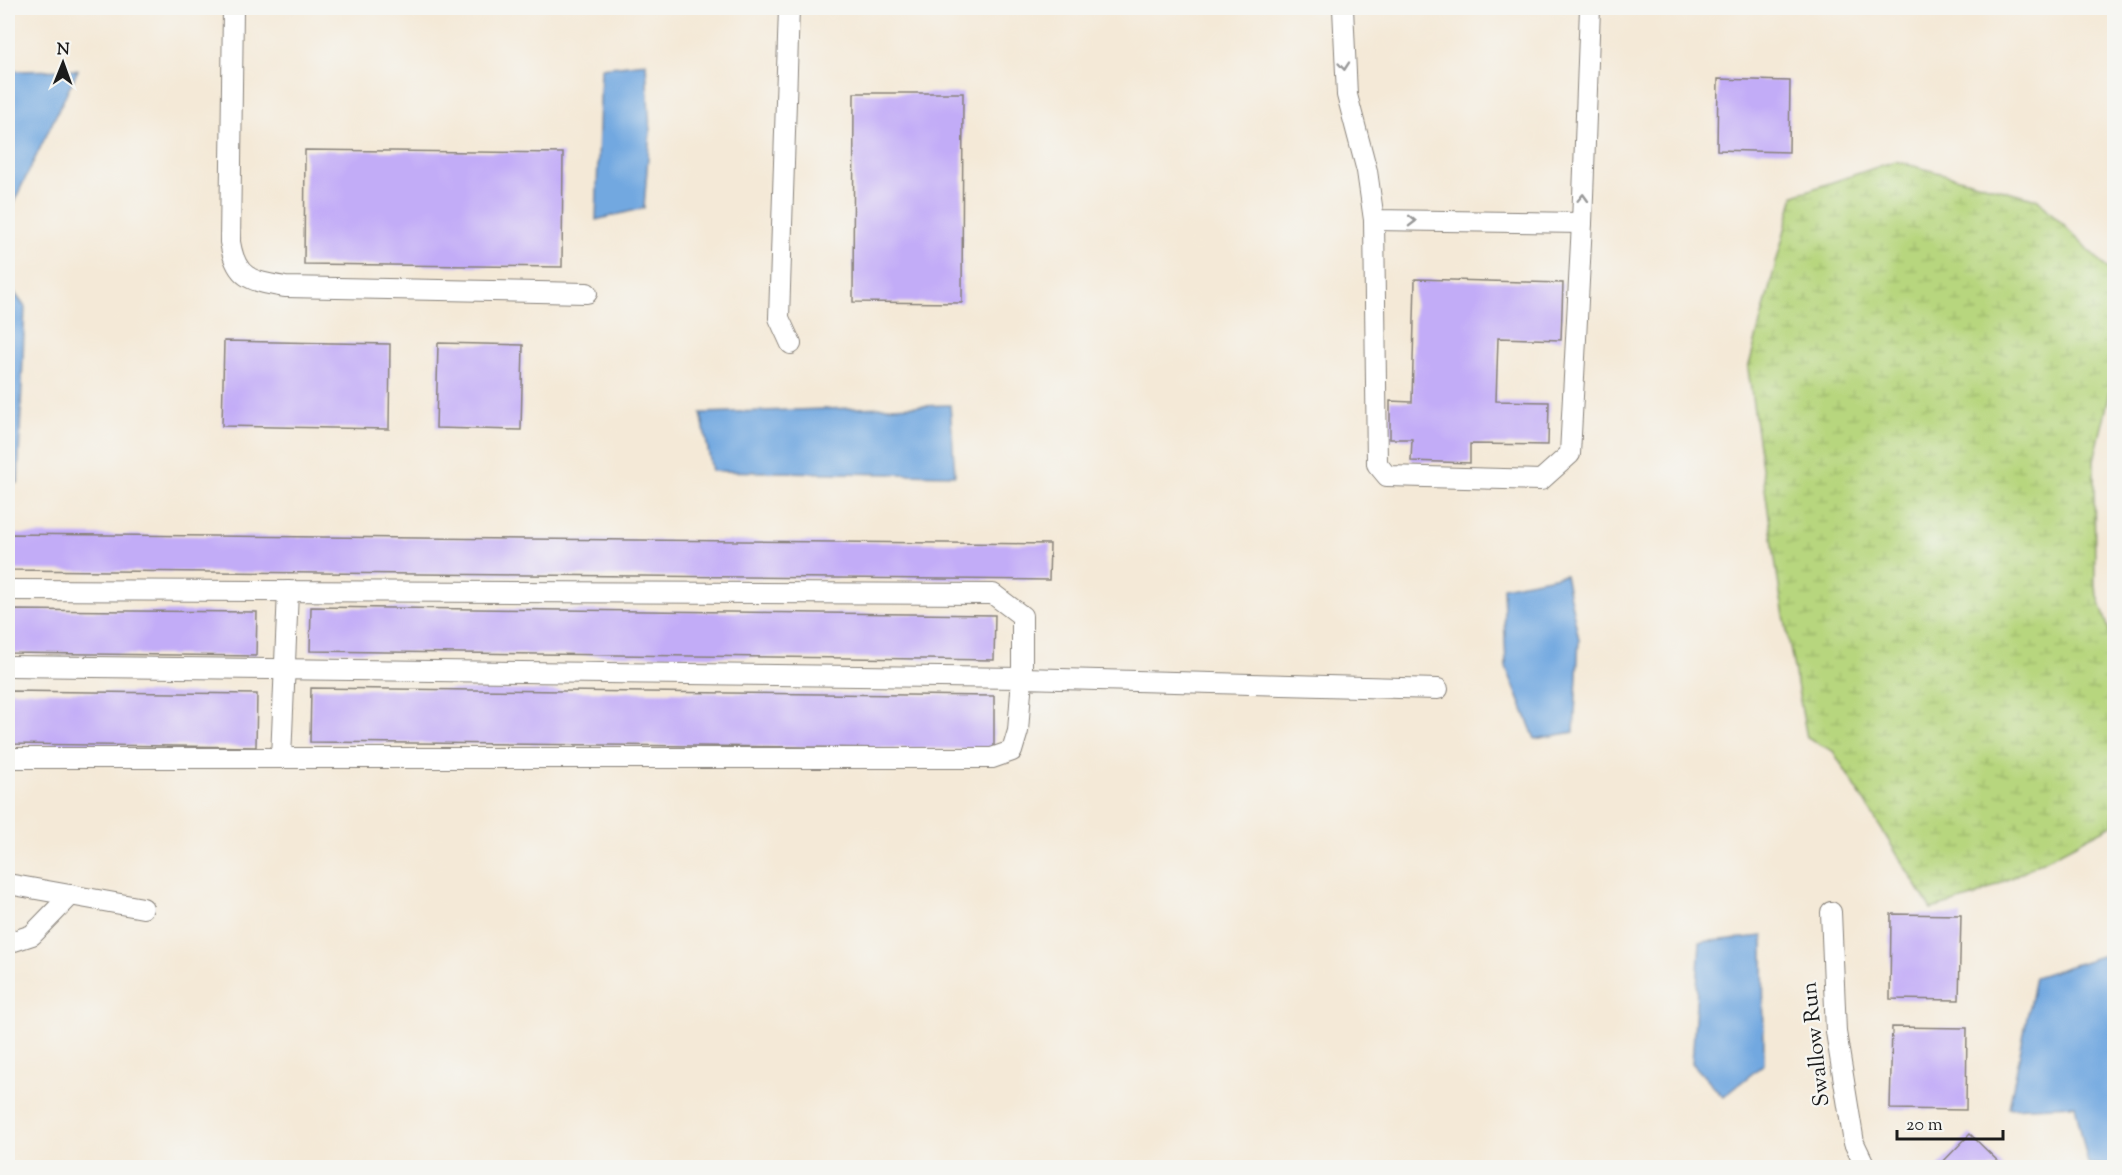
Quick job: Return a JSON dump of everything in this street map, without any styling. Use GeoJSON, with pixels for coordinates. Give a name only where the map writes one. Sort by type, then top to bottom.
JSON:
{"type":"FeatureCollection","features":[{"type":"Feature","properties":{"kind":"lane"},"geometry":{"type":"LineString","coordinates":[[233,8],[230,242],[233,261],[243,275],[260,282],[285,287],[587,293]]}},
{"type":"Feature","properties":{"kind":"lane"},"geometry":{"type":"LineString","coordinates":[[789,8],[779,318],[791,344]]}},
{"type":"Feature","properties":{"kind":"lane"},"geometry":{"type":"LineString","coordinates":[[1343,8],[1347,95],[1367,171],[1374,220],[1377,464],[1388,476],[1541,480],[1570,454],[1590,8]]}},
{"type":"Feature","properties":{"kind":"lane"},"geometry":{"type":"LineString","coordinates":[[1374,220],[1582,224]]}},
{"type":"Feature","properties":{"kind":"lane"},"geometry":{"type":"LineString","coordinates":[[8,590],[993,594],[1022,616],[1022,678],[1018,731],[1012,752],[992,758],[8,758]]}},
{"type":"Feature","properties":{"kind":"lane"},"geometry":{"type":"LineString","coordinates":[[281,758],[288,591]]}},
{"type":"Feature","properties":{"kind":"lane"},"geometry":{"type":"LineString","coordinates":[[8,666],[1022,678],[1438,689]]}},
{"type":"Feature","properties":{"kind":"lane"},"geometry":{"type":"LineString","coordinates":[[8,884],[143,908]]}},
{"type":"Feature","properties":{"kind":"lane"},"geometry":{"type":"LineString","coordinates":[[8,943],[32,935],[71,895]]}},
{"type":"Feature","properties":{"kind":"lane","name":"Swallow Run"},"geometry":{"type":"LineString","coordinates":[[1831,912],[1836,1032],[1854,1143],[1866,1167]]}},
{"type":"Feature","properties":{"kind":"green space"},"geometry":{"type":"Polygon","coordinates":[[[1895,161],[2037,199],[2111,272],[2114,310],[2114,376],[2094,460],[2095,587],[2114,645],[2114,824],[1976,896],[1931,909],[1833,751],[1807,738],[1780,594],[1748,369],[1794,195],[1895,161]]]}},
{"type":"Feature","properties":{"kind":"water"},"geometry":{"type":"Polygon","coordinates":[[[646,63],[650,131],[644,208],[596,220],[601,68],[646,63]]]}},
{"type":"Feature","properties":{"kind":"water"},"geometry":{"type":"Polygon","coordinates":[[[78,70],[8,214],[8,71],[78,70]]]}},
{"type":"Feature","properties":{"kind":"water"},"geometry":{"type":"Polygon","coordinates":[[[8,284],[25,307],[18,483],[8,482],[8,284]]]}},
{"type":"Feature","properties":{"kind":"water"},"geometry":{"type":"Polygon","coordinates":[[[950,405],[955,475],[712,471],[701,413],[950,405]]]}},
{"type":"Feature","properties":{"kind":"water"},"geometry":{"type":"Polygon","coordinates":[[[1565,575],[1579,639],[1574,732],[1535,739],[1506,667],[1503,587],[1565,575]]]}},
{"type":"Feature","properties":{"kind":"water"},"geometry":{"type":"Polygon","coordinates":[[[1763,936],[1764,1064],[1723,1097],[1692,1063],[1700,942],[1763,936]]]}},
{"type":"Feature","properties":{"kind":"water"},"geometry":{"type":"Polygon","coordinates":[[[2114,952],[2114,1167],[2088,1164],[2075,1105],[2009,1108],[2035,977],[2114,952]]]}},
{"type":"Feature","properties":{"kind":"building"},"geometry":{"type":"Polygon","coordinates":[[[1718,79],[1790,81],[1789,152],[1717,150],[1718,79]]]}},
{"type":"Feature","properties":{"kind":"building"},"geometry":{"type":"Polygon","coordinates":[[[854,93],[963,93],[962,303],[853,302],[854,93]]]}},
{"type":"Feature","properties":{"kind":"building"},"geometry":{"type":"Polygon","coordinates":[[[305,150],[563,153],[562,267],[304,264],[305,150]]]}},
{"type":"Feature","properties":{"kind":"building"},"geometry":{"type":"Polygon","coordinates":[[[1415,279],[1563,283],[1561,340],[1498,338],[1496,401],[1549,402],[1548,445],[1470,444],[1470,463],[1411,461],[1412,439],[1390,439],[1390,401],[1412,402],[1415,279]]]}},
{"type":"Feature","properties":{"kind":"building"},"geometry":{"type":"Polygon","coordinates":[[[224,341],[390,344],[389,429],[222,426],[224,341]]]}},
{"type":"Feature","properties":{"kind":"building"},"geometry":{"type":"Polygon","coordinates":[[[438,343],[523,345],[521,430],[436,428],[438,343]]]}},
{"type":"Feature","properties":{"kind":"building"},"geometry":{"type":"Polygon","coordinates":[[[8,534],[1050,544],[1049,580],[8,570],[8,534]]]}},
{"type":"Feature","properties":{"kind":"building"},"geometry":{"type":"Polygon","coordinates":[[[311,607],[995,615],[994,660],[310,651],[311,607]]]}},
{"type":"Feature","properties":{"kind":"building"},"geometry":{"type":"Polygon","coordinates":[[[8,610],[257,612],[256,656],[8,653],[8,610]]]}},
{"type":"Feature","properties":{"kind":"building"},"geometry":{"type":"Polygon","coordinates":[[[311,688],[994,696],[994,749],[310,742],[311,688]]]}},
{"type":"Feature","properties":{"kind":"building"},"geometry":{"type":"Polygon","coordinates":[[[8,691],[257,694],[256,747],[8,744],[8,691]]]}},
{"type":"Feature","properties":{"kind":"building"},"geometry":{"type":"Polygon","coordinates":[[[1891,914],[1961,915],[1959,1000],[1890,999],[1891,914]]]}},
{"type":"Feature","properties":{"kind":"building"},"geometry":{"type":"Polygon","coordinates":[[[1892,1027],[1967,1028],[1966,1110],[1890,1109],[1892,1027]]]}},
{"type":"Feature","properties":{"kind":"building"},"geometry":{"type":"Polygon","coordinates":[[[1970,1134],[2005,1168],[1937,1168],[1970,1134]]]}}]}
